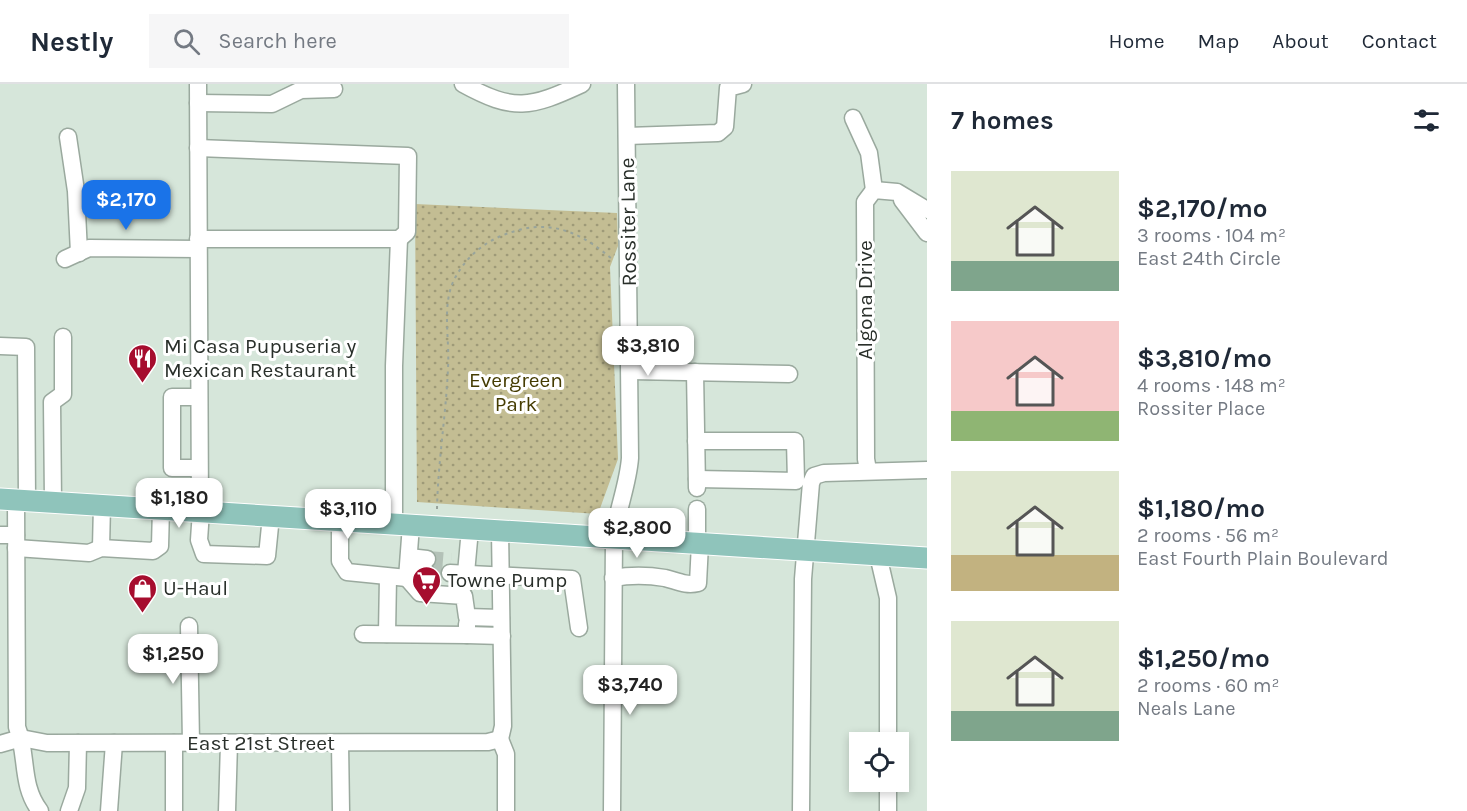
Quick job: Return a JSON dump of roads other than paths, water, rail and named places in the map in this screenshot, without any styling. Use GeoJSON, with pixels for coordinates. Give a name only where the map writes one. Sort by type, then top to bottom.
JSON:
{"type":"FeatureCollection","features":[{"type":"Feature","properties":{"kind":"main road"},"geometry":{"type":"LineString","coordinates":[[14,500],[927,558]]}},
{"type":"Feature","properties":{"kind":"street"},"geometry":{"type":"LineString","coordinates":[[198,84],[199,540],[204,554],[267,556],[272,516]]}},
{"type":"Feature","properties":{"kind":"street"},"geometry":{"type":"LineString","coordinates":[[463,84],[490,99],[506,104],[532,104],[582,84]]}},
{"type":"Feature","properties":{"kind":"street","name":"Rossiter Lane"},"geometry":{"type":"LineString","coordinates":[[612,811],[614,537],[617,514],[629,475],[626,84]]}},
{"type":"Feature","properties":{"kind":"street"},"geometry":{"type":"LineString","coordinates":[[627,136],[718,133],[725,127],[728,88],[743,84]]}},
{"type":"Feature","properties":{"kind":"street"},"geometry":{"type":"LineString","coordinates":[[198,103],[272,104],[300,90],[334,89]]}},
{"type":"Feature","properties":{"kind":"street"},"geometry":{"type":"LineString","coordinates":[[853,118],[869,153],[874,190],[897,192],[927,210]]}},
{"type":"Feature","properties":{"kind":"street"},"geometry":{"type":"LineString","coordinates":[[68,137],[76,191],[72,256],[89,248],[399,239]]}},
{"type":"Feature","properties":{"kind":"street"},"geometry":{"type":"LineString","coordinates":[[198,148],[408,156],[406,232],[399,239],[394,366],[402,524],[408,568],[420,593],[464,597]]}},
{"type":"Feature","properties":{"kind":"street","name":"Algona Drive"},"geometry":{"type":"LineString","coordinates":[[868,470],[866,459],[865,202],[874,190]]}},
{"type":"Feature","properties":{"kind":"street"},"geometry":{"type":"LineString","coordinates":[[897,192],[927,233]]}},
{"type":"Feature","properties":{"kind":"street"},"geometry":{"type":"LineString","coordinates":[[53,502],[52,402],[63,394],[63,337]]}},
{"type":"Feature","properties":{"kind":"street"},"geometry":{"type":"LineString","coordinates":[[0,346],[26,347],[12,543],[16,727],[21,738],[25,782],[40,811]]}},
{"type":"Feature","properties":{"kind":"street"},"geometry":{"type":"LineString","coordinates":[[630,371],[789,374]]}},
{"type":"Feature","properties":{"kind":"street"},"geometry":{"type":"LineString","coordinates":[[695,372],[696,441],[697,485],[796,481],[795,441],[696,441]]}},
{"type":"Feature","properties":{"kind":"street"},"geometry":{"type":"LineString","coordinates":[[198,397],[172,397],[172,468],[199,468]]}},
{"type":"Feature","properties":{"kind":"street"},"geometry":{"type":"LineString","coordinates":[[801,811],[801,689],[805,550],[811,483],[814,476],[824,473],[927,470]]}},
{"type":"Feature","properties":{"kind":"street"},"geometry":{"type":"LineString","coordinates":[[101,548],[102,505]]}},
{"type":"Feature","properties":{"kind":"street"},"geometry":{"type":"LineString","coordinates":[[12,543],[89,553],[101,548],[158,549],[161,508]]}},
{"type":"Feature","properties":{"kind":"street"},"geometry":{"type":"LineString","coordinates":[[613,578],[632,575],[665,578],[690,585],[698,583],[697,509]]}},
{"type":"Feature","properties":{"kind":"street"},"geometry":{"type":"LineString","coordinates":[[340,520],[342,567],[355,574],[388,578],[408,568],[426,566]]}},
{"type":"Feature","properties":{"kind":"street"},"geometry":{"type":"LineString","coordinates":[[467,635],[467,617],[458,567],[470,529]]}},
{"type":"Feature","properties":{"kind":"street"},"geometry":{"type":"LineString","coordinates":[[500,531],[503,726],[500,739],[506,754],[506,811]]}},
{"type":"Feature","properties":{"kind":"street"},"geometry":{"type":"LineString","coordinates":[[0,561],[12,543]]}},
{"type":"Feature","properties":{"kind":"street"},"geometry":{"type":"LineString","coordinates":[[878,555],[888,598],[888,732]]}},
{"type":"Feature","properties":{"kind":"street"},"geometry":{"type":"LineString","coordinates":[[458,567],[501,576],[572,579],[579,628]]}},
{"type":"Feature","properties":{"kind":"street"},"geometry":{"type":"LineString","coordinates":[[387,634],[388,578]]}},
{"type":"Feature","properties":{"kind":"street"},"geometry":{"type":"LineString","coordinates":[[467,617],[501,618]]}},
{"type":"Feature","properties":{"kind":"street"},"geometry":{"type":"LineString","coordinates":[[174,811],[183,743],[189,626]]}},
{"type":"Feature","properties":{"kind":"street"},"geometry":{"type":"LineString","coordinates":[[363,634],[502,636]]}},
{"type":"Feature","properties":{"kind":"street"},"geometry":{"type":"LineString","coordinates":[[0,744],[21,738]]}},
{"type":"Feature","properties":{"kind":"street","name":"East 21st Street"},"geometry":{"type":"LineString","coordinates":[[21,738],[33,742],[78,743],[488,742],[500,739]]}},
{"type":"Feature","properties":{"kind":"street"},"geometry":{"type":"LineString","coordinates":[[69,811],[77,788],[78,743]]}},
{"type":"Feature","properties":{"kind":"street"},"geometry":{"type":"LineString","coordinates":[[109,811],[114,743]]}},
{"type":"Feature","properties":{"kind":"street"},"geometry":{"type":"LineString","coordinates":[[227,811],[229,743]]}},
{"type":"Feature","properties":{"kind":"street"},"geometry":{"type":"LineString","coordinates":[[340,743],[341,811]]}},
{"type":"Feature","properties":{"kind":"street"},"geometry":{"type":"LineString","coordinates":[[888,792],[888,811]]}},
{"type":"Feature","properties":{"kind":"tunnel"},"geometry":{"type":"LineString","coordinates":[[427,559],[451,561]]}},
{"type":"Feature","properties":{"kind":"tunnel"},"geometry":{"type":"LineString","coordinates":[[426,572],[450,573]]}},
{"type":"Feature","properties":{"kind":"place","name":"Mi Casa Pupuseria y Mexican Restaurant"},"geometry":{"type":"Point","coordinates":[143,384]}},
{"type":"Feature","properties":{"kind":"place","name":"Towne Pump"},"geometry":{"type":"Point","coordinates":[426,606]}},
{"type":"Feature","properties":{"kind":"place","name":"U-Haul"},"geometry":{"type":"Point","coordinates":[142,614]}},
{"type":"Feature","properties":{"kind":"park label","name":"Evergreen Park"},"geometry":{"type":"Point","coordinates":[516,392]}}]}
